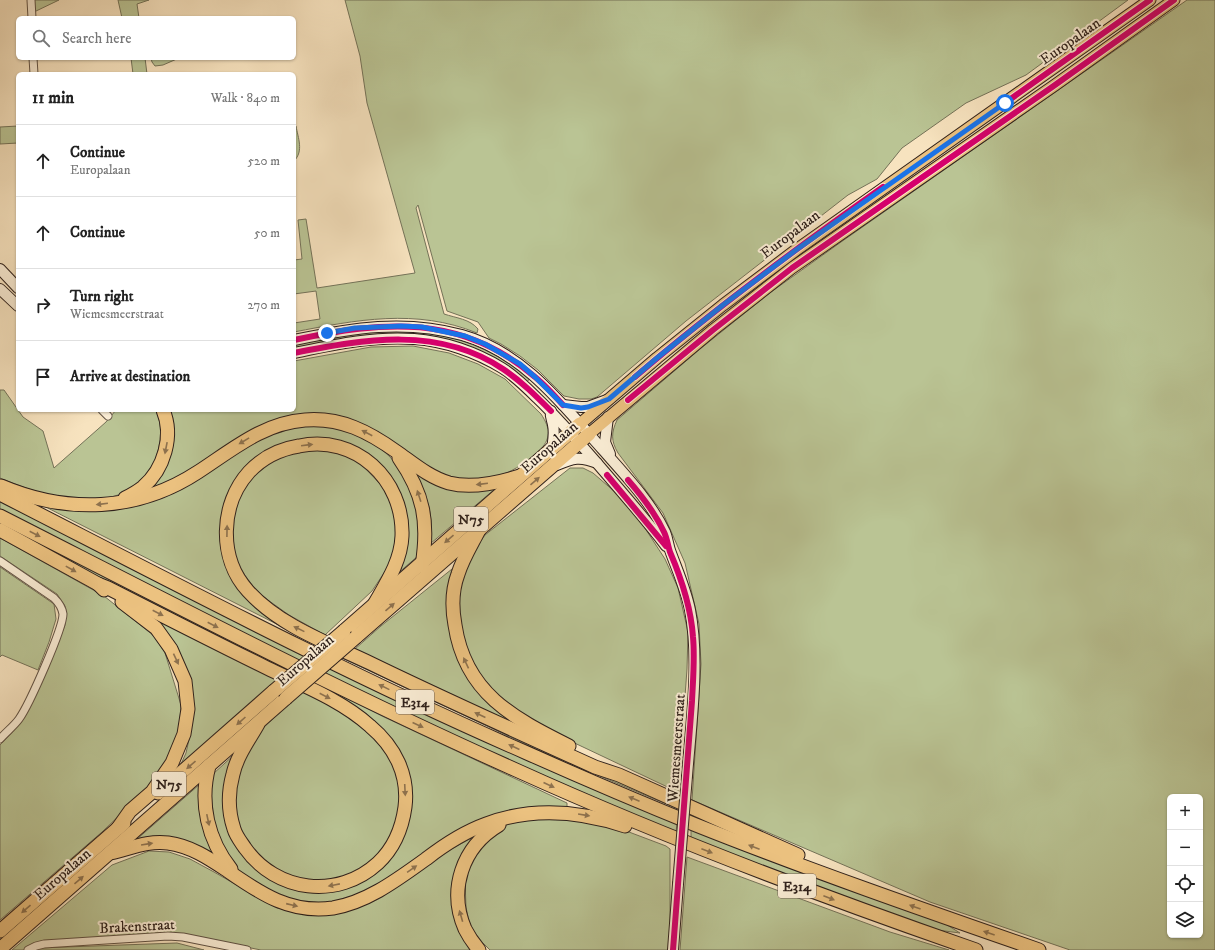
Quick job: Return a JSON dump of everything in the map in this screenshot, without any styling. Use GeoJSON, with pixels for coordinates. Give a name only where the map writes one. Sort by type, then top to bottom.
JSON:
{"type":"FeatureCollection","features":[{"type":"Feature","properties":{"kind":"highway"},"geometry":{"type":"LineString","coordinates":[[118,502],[143,487],[151,479],[160,465],[166,452],[167,438],[167,426],[164,412]]}},
{"type":"Feature","properties":{"kind":"highway"},"geometry":{"type":"LineString","coordinates":[[0,485],[29,496],[51,502],[75,505],[93,505],[145,498],[172,487],[198,472],[235,447],[271,427],[296,421],[332,420],[344,423],[365,432],[392,448],[433,477],[449,483],[478,485],[508,480],[520,476]]}},
{"type":"Feature","properties":{"kind":"highway","name":"Europalaan"},"geometry":{"type":"LineString","coordinates":[[0,931],[520,476],[552,449],[580,433]]}},
{"type":"Feature","properties":{"kind":"highway","name":"Europalaan"},"geometry":{"type":"LineString","coordinates":[[0,949],[550,468],[580,433]]}},
{"type":"Feature","properties":{"kind":"highway"},"geometry":{"type":"LineString","coordinates":[[375,603],[399,558],[402,538],[402,521],[395,495],[385,478],[370,462],[353,452],[332,445],[309,443],[286,448],[266,457],[249,472],[236,491],[228,511],[226,531],[228,552],[234,571],[246,589],[264,607],[294,627],[411,683],[595,767],[619,775],[815,862],[843,881]]}},
{"type":"Feature","properties":{"kind":"highway"},"geometry":{"type":"LineString","coordinates":[[392,448],[408,472],[416,487],[423,506],[425,532],[422,562],[420,573],[408,592]]}},
{"type":"Feature","properties":{"kind":"highway","name":"E314"},"geometry":{"type":"LineString","coordinates":[[0,494],[404,697],[510,746],[697,825],[843,881],[1039,950]]}},
{"type":"Feature","properties":{"kind":"highway","name":"E314"},"geometry":{"type":"LineString","coordinates":[[0,516],[280,658],[398,716],[516,771],[671,837],[836,901],[976,950]]}},
{"type":"Feature","properties":{"kind":"highway"},"geometry":{"type":"LineString","coordinates":[[0,530],[98,584],[329,698],[353,712],[371,726],[389,746],[400,764],[405,783],[406,801],[403,819],[398,834],[390,848],[380,861],[364,874],[347,882],[328,886],[300,885],[284,880],[269,872],[262,867],[247,851],[236,835],[231,817],[229,795],[235,766],[258,724]]}},
{"type":"Feature","properties":{"kind":"highway"},"geometry":{"type":"LineString","coordinates":[[479,530],[465,557],[454,587],[454,617],[456,636],[468,668],[479,685],[493,700],[512,714],[534,729],[592,758],[619,775]]}},
{"type":"Feature","properties":{"kind":"highway"},"geometry":{"type":"LineString","coordinates":[[98,584],[156,628],[164,637],[185,681],[188,700],[184,734],[172,763],[152,792],[130,811],[118,828]]}},
{"type":"Feature","properties":{"kind":"highway"},"geometry":{"type":"LineString","coordinates":[[221,739],[208,768],[205,809],[210,832],[216,847],[238,877]]}},
{"type":"Feature","properties":{"kind":"highway"},"geometry":{"type":"LineString","coordinates":[[110,853],[147,843],[169,843],[204,855],[273,899],[287,904],[313,908],[341,906],[358,901],[381,890],[440,848],[475,829],[496,821],[517,816],[553,813],[583,815],[618,823],[647,833],[671,837]]}},
{"type":"Feature","properties":{"kind":"highway"},"geometry":{"type":"LineString","coordinates":[[479,950],[466,930],[460,912],[458,899],[460,876],[469,854],[481,838],[493,828],[517,816]]}},
{"type":"Feature","properties":{"kind":"main road","name":"Europalaan"},"geometry":{"type":"LineString","coordinates":[[580,433],[609,399],[717,310],[796,250],[1150,0]]}},
{"type":"Feature","properties":{"kind":"main road","name":"Europalaan"},"geometry":{"type":"LineString","coordinates":[[580,433],[608,417],[713,330],[792,268],[1048,90],[1174,0]]}},
{"type":"Feature","properties":{"kind":"main road"},"geometry":{"type":"LineString","coordinates":[[0,269],[16,286]]}},
{"type":"Feature","properties":{"kind":"main road"},"geometry":{"type":"LineString","coordinates":[[0,289],[16,304]]}},
{"type":"Feature","properties":{"kind":"main road","name":"Wiemesmeerstraat"},"geometry":{"type":"LineString","coordinates":[[296,340],[348,329],[378,326],[422,327],[465,336],[502,353],[535,377],[563,405],[597,463],[642,515],[670,551]]}},
{"type":"Feature","properties":{"kind":"main road","name":"Wiemesmeerstraat"},"geometry":{"type":"LineString","coordinates":[[296,353],[337,344],[384,339],[414,339],[436,342],[459,348],[478,356],[503,368],[522,383],[551,411],[610,458],[649,505],[665,533],[670,551],[686,592],[694,637],[694,666],[687,776],[673,950]]}},
{"type":"Feature","properties":{"kind":"main road"},"geometry":{"type":"LineString","coordinates":[[563,405],[581,408],[609,399]]}},
{"type":"Feature","properties":{"kind":"main road"},"geometry":{"type":"LineString","coordinates":[[551,411],[550,418],[553,424],[554,432],[552,449]]}},
{"type":"Feature","properties":{"kind":"main road"},"geometry":{"type":"LineString","coordinates":[[608,417],[606,442],[610,458]]}},
{"type":"Feature","properties":{"kind":"main road"},"geometry":{"type":"LineString","coordinates":[[550,468],[568,460],[578,458],[588,459],[597,463]]}},
{"type":"Feature","properties":{"kind":"street"},"geometry":{"type":"LineString","coordinates":[[31,0],[32,16]]}},
{"type":"Feature","properties":{"kind":"street"},"geometry":{"type":"LineString","coordinates":[[33,60],[34,72]]}},
{"type":"Feature","properties":{"kind":"street"},"geometry":{"type":"LineString","coordinates":[[104,412],[108,416]]}},
{"type":"Feature","properties":{"kind":"street"},"geometry":{"type":"LineString","coordinates":[[0,561],[54,598],[59,603],[63,614],[61,624],[45,666],[20,716],[0,739]]}},
{"type":"Feature","properties":{"kind":"street","name":"Brakenstraat"},"geometry":{"type":"LineString","coordinates":[[28,950],[44,944],[168,936],[183,937],[247,950]]}},
{"type":"Feature","properties":{"kind":"green space"},"geometry":{"type":"Polygon","coordinates":[[[33,0],[59,0],[34,12],[33,0]]]}},
{"type":"Feature","properties":{"kind":"green space"},"geometry":{"type":"Polygon","coordinates":[[[118,0],[149,0],[137,4],[139,16],[122,16],[118,0]]]}},
{"type":"Feature","properties":{"kind":"green space"},"geometry":{"type":"Polygon","coordinates":[[[345,0],[1128,0],[1026,75],[966,103],[902,148],[877,179],[848,195],[686,321],[597,397],[591,399],[579,399],[564,396],[538,370],[520,356],[489,338],[478,322],[447,311],[418,205],[416,208],[444,314],[471,323],[478,329],[477,333],[454,325],[409,319],[363,320],[296,332],[296,323],[320,319],[316,291],[296,294],[296,260],[302,259],[298,220],[306,219],[317,288],[415,273],[367,103],[360,56],[345,0]]]}},
{"type":"Feature","properties":{"kind":"green space"},"geometry":{"type":"Polygon","coordinates":[[[1187,0],[1215,0],[1215,950],[1070,950],[930,902],[692,800],[701,664],[699,624],[685,563],[663,513],[618,453],[613,441],[614,429],[617,420],[700,349],[771,292],[1187,0]]]}},
{"type":"Feature","properties":{"kind":"green space"},"geometry":{"type":"Polygon","coordinates":[[[131,60],[145,60],[147,72],[133,72],[131,60]]]}},
{"type":"Feature","properties":{"kind":"green space"},"geometry":{"type":"Polygon","coordinates":[[[152,60],[174,60],[163,65],[155,66],[152,60]]]}},
{"type":"Feature","properties":{"kind":"green space"},"geometry":{"type":"Polygon","coordinates":[[[16,126],[16,143],[0,144],[0,127],[16,126]]]}},
{"type":"Feature","properties":{"kind":"green space"},"geometry":{"type":"Polygon","coordinates":[[[296,126],[300,149],[296,158],[296,126]]]}},
{"type":"Feature","properties":{"kind":"green space"},"geometry":{"type":"Polygon","coordinates":[[[404,330],[438,334],[466,342],[493,354],[530,378],[527,382],[426,337],[296,349],[296,344],[370,331],[404,330]]]}},
{"type":"Feature","properties":{"kind":"green space"},"geometry":{"type":"Polygon","coordinates":[[[413,346],[449,353],[478,364],[505,379],[541,414],[547,424],[548,429],[548,438],[546,442],[539,451],[521,465],[502,475],[481,480],[447,478],[435,473],[391,441],[364,425],[335,415],[319,413],[301,414],[268,422],[253,429],[181,475],[145,491],[155,479],[167,412],[296,412],[296,361],[371,347],[413,346]]]}},
{"type":"Feature","properties":{"kind":"green space"},"geometry":{"type":"Polygon","coordinates":[[[0,390],[4,390],[16,407],[16,412],[19,412],[23,417],[43,431],[54,468],[106,422],[114,412],[157,412],[160,422],[160,434],[156,458],[147,475],[140,482],[122,494],[89,500],[58,497],[28,489],[0,478],[0,390]]]}},
{"type":"Feature","properties":{"kind":"green space"},"geometry":{"type":"Polygon","coordinates":[[[291,425],[337,426],[374,442],[390,457],[408,478],[420,508],[419,555],[396,575],[407,536],[376,463],[314,439],[238,479],[228,569],[318,645],[32,500],[132,505],[242,446],[291,425]]]}},
{"type":"Feature","properties":{"kind":"green space"},"geometry":{"type":"Polygon","coordinates":[[[318,449],[351,457],[362,465],[384,488],[391,504],[396,524],[395,547],[390,564],[372,591],[325,635],[289,615],[258,593],[239,567],[233,550],[232,512],[246,481],[257,469],[287,453],[318,449]]]}},
{"type":"Feature","properties":{"kind":"green space"},"geometry":{"type":"Polygon","coordinates":[[[570,468],[583,468],[593,473],[615,492],[639,519],[665,559],[678,588],[688,632],[687,669],[678,792],[564,738],[511,709],[471,665],[457,619],[462,578],[473,552],[485,535],[570,468]]]}},
{"type":"Feature","properties":{"kind":"green space"},"geometry":{"type":"Polygon","coordinates":[[[413,470],[496,488],[430,544],[431,527],[429,508],[422,488],[413,470]]]}},
{"type":"Feature","properties":{"kind":"green space"},"geometry":{"type":"Polygon","coordinates":[[[0,499],[306,655],[299,662],[0,511],[0,499]]]}},
{"type":"Feature","properties":{"kind":"green space"},"geometry":{"type":"Polygon","coordinates":[[[0,538],[104,596],[154,636],[165,653],[181,705],[179,736],[164,769],[147,789],[102,832],[0,920],[0,745],[21,723],[48,668],[65,625],[65,606],[57,594],[0,556],[0,538]]]}},
{"type":"Feature","properties":{"kind":"green space"},"geometry":{"type":"Polygon","coordinates":[[[37,543],[288,671],[285,674],[129,595],[37,543]]]}},
{"type":"Feature","properties":{"kind":"green space"},"geometry":{"type":"Polygon","coordinates":[[[0,567],[54,604],[56,619],[38,670],[2,655],[0,657],[0,567]]]}},
{"type":"Feature","properties":{"kind":"green space"},"geometry":{"type":"Polygon","coordinates":[[[452,569],[449,612],[461,664],[536,734],[355,649],[381,626],[452,569]]]}},
{"type":"Feature","properties":{"kind":"green space"},"geometry":{"type":"Polygon","coordinates":[[[146,613],[277,680],[181,764],[186,753],[190,735],[191,688],[146,613]]]}},
{"type":"Feature","properties":{"kind":"green space"},"geometry":{"type":"Polygon","coordinates":[[[345,655],[678,806],[678,809],[538,750],[342,658],[345,655]]]}},
{"type":"Feature","properties":{"kind":"green space"},"geometry":{"type":"Polygon","coordinates":[[[333,667],[677,822],[676,833],[491,754],[323,674],[333,667]]]}},
{"type":"Feature","properties":{"kind":"green space"},"geometry":{"type":"Polygon","coordinates":[[[314,682],[384,717],[567,803],[567,807],[520,811],[346,901],[318,904],[288,901],[236,870],[224,853],[208,802],[213,774],[236,753],[231,835],[289,885],[375,872],[411,797],[411,786],[405,762],[310,686],[314,682]]]}},
{"type":"Feature","properties":{"kind":"green space"},"geometry":{"type":"Polygon","coordinates":[[[303,691],[357,721],[371,733],[392,758],[401,788],[399,815],[391,836],[381,851],[369,864],[343,878],[323,881],[305,880],[278,872],[257,856],[241,834],[235,808],[238,771],[261,730],[303,691]]]}},
{"type":"Feature","properties":{"kind":"green space"},"geometry":{"type":"Polygon","coordinates":[[[200,784],[199,805],[214,854],[136,840],[200,784]]]}},
{"type":"Feature","properties":{"kind":"green space"},"geometry":{"type":"Polygon","coordinates":[[[556,817],[621,829],[666,846],[670,849],[670,942],[668,950],[490,950],[482,942],[469,922],[466,907],[465,881],[473,858],[492,835],[507,824],[556,817]]]}},
{"type":"Feature","properties":{"kind":"green space"},"geometry":{"type":"Polygon","coordinates":[[[691,827],[944,923],[960,933],[937,930],[691,842],[691,827]]]}},
{"type":"Feature","properties":{"kind":"green space"},"geometry":{"type":"Polygon","coordinates":[[[475,836],[478,837],[456,872],[473,950],[261,950],[181,934],[39,942],[26,950],[12,950],[112,865],[149,851],[169,852],[190,859],[277,908],[318,914],[437,857],[475,836]]]}},
{"type":"Feature","properties":{"kind":"green space"},"geometry":{"type":"Polygon","coordinates":[[[687,857],[890,932],[949,950],[680,950],[687,857]]]}},
{"type":"Feature","properties":{"kind":"green space"},"geometry":{"type":"Polygon","coordinates":[[[177,943],[204,950],[36,950],[38,948],[177,943]]]}},
{"type":"Feature","properties":{"kind":"cycle path"},"geometry":{"type":"LineString","coordinates":[[1005,103],[1150,0]]}},
{"type":"Feature","properties":{"kind":"cycle path"},"geometry":{"type":"LineString","coordinates":[[628,400],[713,330],[792,268],[1055,85],[1174,0]]}},
{"type":"Feature","properties":{"kind":"cycle path"},"geometry":{"type":"LineString","coordinates":[[635,377],[695,327],[757,279],[883,187]]}},
{"type":"Feature","properties":{"kind":"cycle path"},"geometry":{"type":"LineString","coordinates":[[296,340],[359,329],[390,326],[420,327],[450,332],[479,342],[507,356],[539,380],[563,405]]}},
{"type":"Feature","properties":{"kind":"cycle path"},"geometry":{"type":"LineString","coordinates":[[296,353],[374,341],[427,341],[453,346],[479,355],[503,369],[534,394],[551,411]]}},
{"type":"Feature","properties":{"kind":"cycle path"},"geometry":{"type":"LineString","coordinates":[[607,475],[666,546]]}},
{"type":"Feature","properties":{"kind":"cycle path"},"geometry":{"type":"LineString","coordinates":[[628,480],[652,511],[665,534],[685,594],[692,626],[694,661],[692,701],[673,950]]}},
{"type":"Feature","properties":{"kind":"route"},"geometry":{"type":"LineString","coordinates":[[327,333],[355,328],[401,326],[422,327],[465,336],[485,344],[520,364],[548,388],[563,405],[581,408],[588,407],[609,399],[723,305],[796,250],[1005,103]]}}]}
